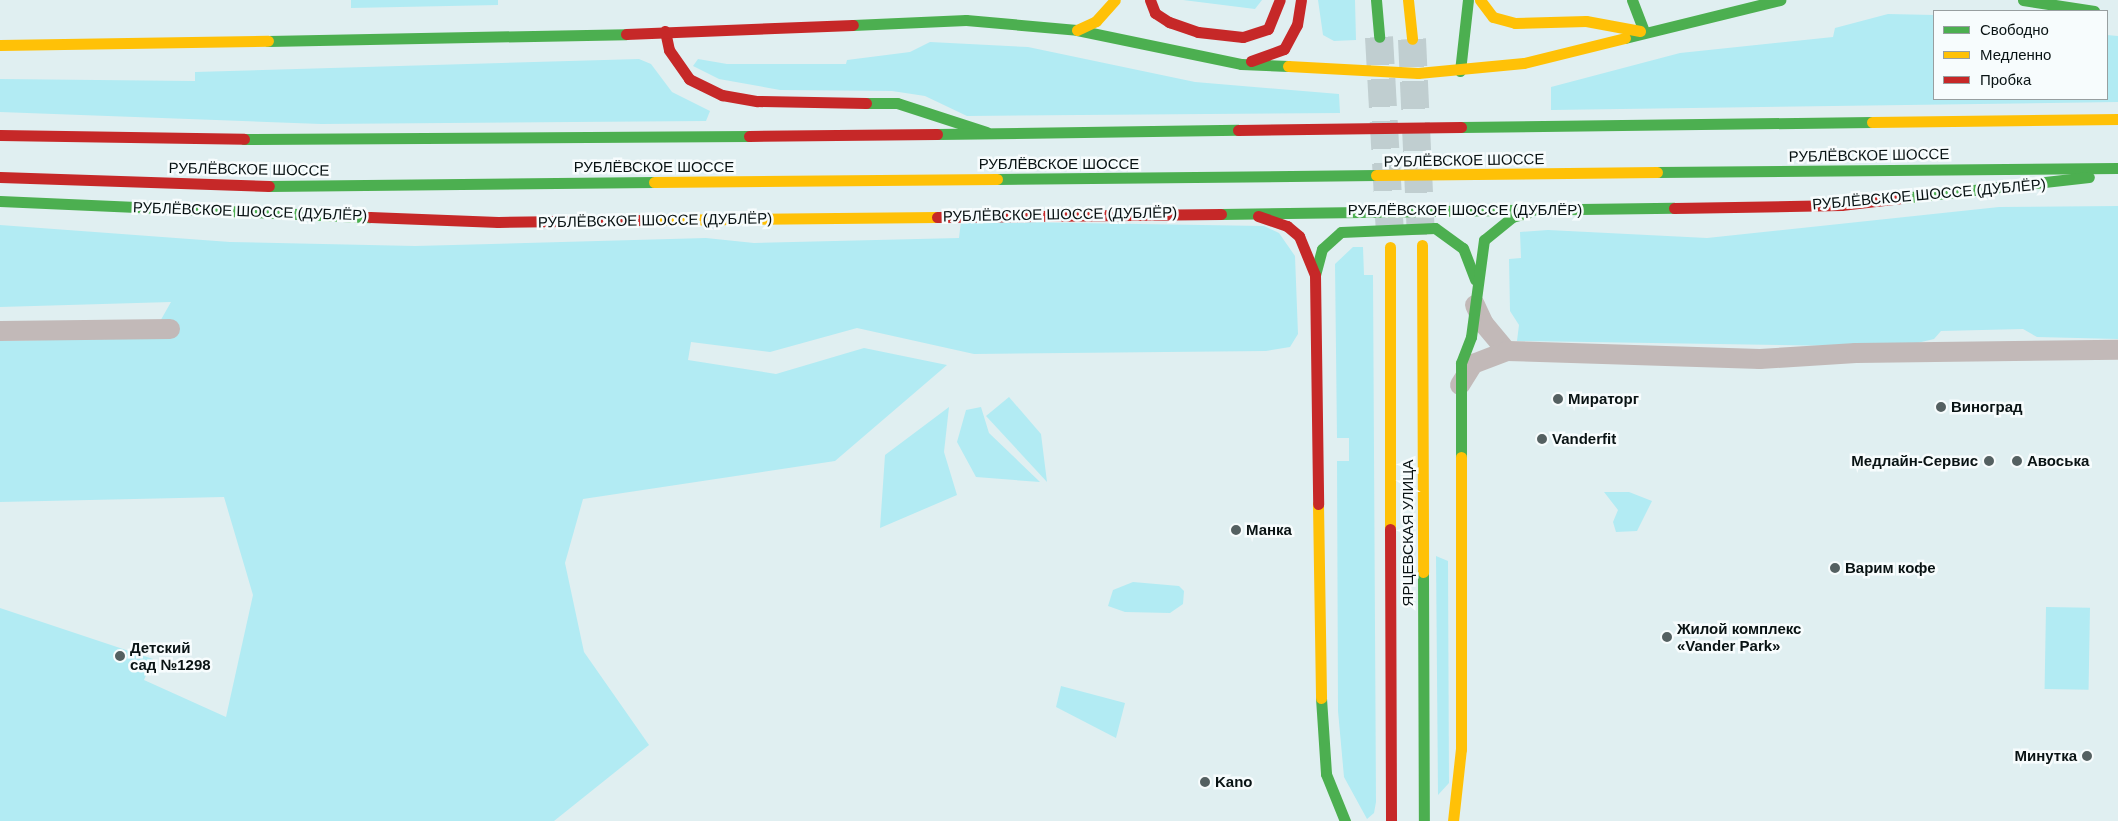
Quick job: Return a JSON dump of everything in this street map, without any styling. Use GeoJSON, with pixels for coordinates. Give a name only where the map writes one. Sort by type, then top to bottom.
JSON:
{"type":"FeatureCollection","features":[{"type":"Feature","properties":{"kind":"main road"},"geometry":{"type":"LineString","coordinates":[[1077,30],[1096,21],[1115,0]]}},
{"type":"Feature","properties":{"kind":"main road"},"geometry":{"type":"LineString","coordinates":[[1150,0],[1155,13],[1169,22],[1198,32],[1243,37],[1268,29],[1280,0]]}},
{"type":"Feature","properties":{"kind":"main road"},"geometry":{"type":"LineString","coordinates":[[1241,64],[1284,49],[1297,25],[1301,0]]}},
{"type":"Feature","properties":{"kind":"main road"},"geometry":{"type":"LineString","coordinates":[[1376,0],[1379,37]]}},
{"type":"Feature","properties":{"kind":"main road"},"geometry":{"type":"LineString","coordinates":[[1408,0],[1412,39]]}},
{"type":"Feature","properties":{"kind":"main road"},"geometry":{"type":"LineString","coordinates":[[1460,71],[1468,0]]}},
{"type":"Feature","properties":{"kind":"main road"},"geometry":{"type":"LineString","coordinates":[[1480,0],[1493,17],[1515,23],[1586,21],[1644,32]]}},
{"type":"Feature","properties":{"kind":"main road"},"geometry":{"type":"LineString","coordinates":[[1632,0],[1644,32]]}},
{"type":"Feature","properties":{"kind":"main road"},"geometry":{"type":"LineString","coordinates":[[0,45],[665,31],[966,20],[1077,30],[1241,64],[1346,72],[1460,71],[1524,63],[1780,0]]}},
{"type":"Feature","properties":{"kind":"main road"},"geometry":{"type":"LineString","coordinates":[[2023,0],[2088,10]]}},
{"type":"Feature","properties":{"kind":"main road"},"geometry":{"type":"LineString","coordinates":[[665,31],[669,50],[689,79],[722,95],[757,101],[897,103],[996,134]]}},
{"type":"Feature","properties":{"kind":"main road","name":"РУБЛЁВСКОЕ ШОССЕ"},"geometry":{"type":"LineString","coordinates":[[0,135],[355,141],[2118,119]]}},
{"type":"Feature","properties":{"kind":"main road","name":"РУБЛЁВСКОЕ ШОССЕ"},"geometry":{"type":"LineString","coordinates":[[0,177],[242,186],[2118,168]]}},
{"type":"Feature","properties":{"kind":"main road","name":"РУБЛЁВСКОЕ ШОССЕ (ДУБЛЁР)"},"geometry":{"type":"LineString","coordinates":[[0,201],[498,222],[1536,210],[1841,205],[2118,173]]}},
{"type":"Feature","properties":{"kind":"main road"},"geometry":{"type":"LineString","coordinates":[[365,184],[412,198]]}},
{"type":"Feature","properties":{"kind":"main road"},"geometry":{"type":"LineString","coordinates":[[441,206],[498,222]]}},
{"type":"Feature","properties":{"kind":"main road"},"geometry":{"type":"LineString","coordinates":[[1453,821],[1462,711],[1459,390],[1475,305],[1475,280],[1484,240],[1512,217],[1536,210]]}},
{"type":"Feature","properties":{"kind":"main road"},"geometry":{"type":"LineString","coordinates":[[1242,212],[1281,223],[1300,236],[1315,275]]}},
{"type":"Feature","properties":{"kind":"main road"},"geometry":{"type":"LineString","coordinates":[[1346,821],[1326,774],[1322,747],[1315,275],[1322,249],[1341,232],[1435,228],[1463,248],[1475,280]]}},
{"type":"Feature","properties":{"kind":"main road","name":"ЯРЦЕВСКАЯ УЛИЦА"},"geometry":{"type":"LineString","coordinates":[[1422,245],[1424,821]]}},
{"type":"Feature","properties":{"kind":"main road","name":"ЯРЦЕВСКАЯ УЛИЦА"},"geometry":{"type":"LineString","coordinates":[[1390,247],[1391,821]]}},
{"type":"Feature","properties":{"kind":"street"},"geometry":{"type":"LineString","coordinates":[[1475,305],[1484,324],[1507,350]]}},
{"type":"Feature","properties":{"kind":"street"},"geometry":{"type":"LineString","coordinates":[[0,331],[170,329]]}},
{"type":"Feature","properties":{"kind":"street"},"geometry":{"type":"LineString","coordinates":[[1459,390],[1473,364],[1507,350],[1760,359],[1856,353],[2118,350]]}},
{"type":"Feature","properties":{"kind":"shaded area"},"geometry":{"type":"Polygon","coordinates":[[[351,0],[498,0],[498,5],[351,8],[351,0]]]}},
{"type":"Feature","properties":{"kind":"shaded area"},"geometry":{"type":"Polygon","coordinates":[[[1183,0],[1262,0],[1255,9],[1183,0]]]}},
{"type":"Feature","properties":{"kind":"shaded area"},"geometry":{"type":"Polygon","coordinates":[[[1318,0],[1355,0],[1356,40],[1334,41],[1323,35],[1318,0]]]}},
{"type":"Feature","properties":{"kind":"shaded area"},"geometry":{"type":"Polygon","coordinates":[[[1888,14],[1933,15],[1933,100],[2108,100],[2108,35],[2118,36],[2118,102],[1551,110],[1551,87],[1680,53],[1833,37],[1835,28],[1888,14]]]}},
{"type":"Feature","properties":{"kind":"shaded area"},"geometry":{"type":"Polygon","coordinates":[[[930,42],[1028,47],[1195,82],[1339,94],[1340,113],[967,116],[925,96],[892,91],[780,90],[719,79],[693,66],[698,59],[727,64],[846,64],[847,60],[910,52],[930,42]]]}},
{"type":"Feature","properties":{"kind":"shaded area"},"geometry":{"type":"Polygon","coordinates":[[[639,59],[651,64],[672,92],[710,111],[706,121],[321,124],[0,112],[0,79],[195,81],[195,72],[639,59]]]}},
{"type":"Feature","properties":{"kind":"shaded area"},"geometry":{"type":"Polygon","coordinates":[[[2118,206],[2118,339],[2037,337],[2023,329],[1941,331],[1934,339],[1900,347],[1517,341],[1519,325],[1510,311],[1509,259],[1521,258],[1520,232],[1548,230],[1707,238],[1999,207],[2118,206]]]}},
{"type":"Feature","properties":{"kind":"shaded area"},"geometry":{"type":"Polygon","coordinates":[[[961,221],[1264,226],[1279,233],[1295,256],[1298,334],[1290,347],[1266,351],[974,354],[857,328],[770,352],[691,342],[688,360],[776,374],[864,348],[947,365],[835,461],[583,499],[565,563],[584,652],[649,745],[554,821],[0,821],[0,608],[153,659],[144,680],[226,717],[253,595],[224,497],[0,502],[0,341],[94,339],[154,332],[171,302],[0,307],[0,225],[230,242],[415,246],[706,238],[754,243],[959,238],[961,221]]]}},
{"type":"Feature","properties":{"kind":"shaded area"},"geometry":{"type":"Polygon","coordinates":[[[1353,247],[1363,247],[1364,275],[1373,275],[1376,802],[1374,813],[1367,819],[1344,777],[1338,711],[1337,461],[1349,461],[1349,438],[1337,438],[1335,264],[1353,247]]]}},
{"type":"Feature","properties":{"kind":"shaded area"},"geometry":{"type":"Polygon","coordinates":[[[1009,397],[1041,434],[1047,482],[986,416],[1009,397]]]}},
{"type":"Feature","properties":{"kind":"shaded area"},"geometry":{"type":"Polygon","coordinates":[[[949,407],[944,452],[957,495],[880,528],[885,455],[949,407]]]}},
{"type":"Feature","properties":{"kind":"shaded area"},"geometry":{"type":"Polygon","coordinates":[[[981,407],[989,433],[1040,482],[976,477],[957,442],[966,410],[981,407]]]}},
{"type":"Feature","properties":{"kind":"shaded area"},"geometry":{"type":"Polygon","coordinates":[[[1604,492],[1629,492],[1652,501],[1637,531],[1616,532],[1613,522],[1618,510],[1604,492]]]}},
{"type":"Feature","properties":{"kind":"shaded area"},"geometry":{"type":"Polygon","coordinates":[[[1436,556],[1448,561],[1449,783],[1438,795],[1436,556]]]}},
{"type":"Feature","properties":{"kind":"shaded area"},"geometry":{"type":"Polygon","coordinates":[[[1133,582],[1179,586],[1184,591],[1183,604],[1170,613],[1125,612],[1108,606],[1113,590],[1133,582]]]}},
{"type":"Feature","properties":{"kind":"shaded area"},"geometry":{"type":"Polygon","coordinates":[[[2046,607],[2090,608],[2089,690],[2045,689],[2046,607]]]}},
{"type":"Feature","properties":{"kind":"shaded area"},"geometry":{"type":"Polygon","coordinates":[[[1061,686],[1125,703],[1116,738],[1056,707],[1061,686]]]}},
{"type":"Feature","properties":{"kind":"tunnel"},"geometry":{"type":"LineString","coordinates":[[1379,37],[1390,235]]}},
{"type":"Feature","properties":{"kind":"tunnel"},"geometry":{"type":"LineString","coordinates":[[1412,39],[1421,236]]}},
{"type":"Feature","properties":{"kind":"traffic: fast"},"geometry":{"type":"LineString","coordinates":[[1376,0],[1379,37]]}},
{"type":"Feature","properties":{"kind":"traffic: fast"},"geometry":{"type":"LineString","coordinates":[[1460,71],[1468,0]]}},
{"type":"Feature","properties":{"kind":"traffic: fast"},"geometry":{"type":"LineString","coordinates":[[1632,0],[1644,32]]}},
{"type":"Feature","properties":{"kind":"traffic: fast"},"geometry":{"type":"LineString","coordinates":[[1625,38],[1780,0]]}},
{"type":"Feature","properties":{"kind":"traffic: fast"},"geometry":{"type":"LineString","coordinates":[[2023,0],[2088,10]]}},
{"type":"Feature","properties":{"kind":"traffic: fast"},"geometry":{"type":"LineString","coordinates":[[853,25],[966,20],[1077,30],[1241,64],[1288,66]]}},
{"type":"Feature","properties":{"kind":"traffic: fast"},"geometry":{"type":"LineString","coordinates":[[268,41],[626,34]]}},
{"type":"Feature","properties":{"kind":"traffic: fast"},"geometry":{"type":"LineString","coordinates":[[866,103],[897,103],[986,132]]}},
{"type":"Feature","properties":{"kind":"traffic: fast"},"geometry":{"type":"LineString","coordinates":[[1461,127],[1872,122]]}},
{"type":"Feature","properties":{"kind":"traffic: fast"},"geometry":{"type":"LineString","coordinates":[[937,134],[1238,130]]}},
{"type":"Feature","properties":{"kind":"traffic: fast"},"geometry":{"type":"LineString","coordinates":[[244,139],[749,136]]}},
{"type":"Feature","properties":{"kind":"traffic: fast"},"geometry":{"type":"LineString","coordinates":[[1657,172],[2118,168]]}},
{"type":"Feature","properties":{"kind":"traffic: fast"},"geometry":{"type":"LineString","coordinates":[[997,179],[1376,175]]}},
{"type":"Feature","properties":{"kind":"traffic: fast"},"geometry":{"type":"LineString","coordinates":[[1902,198],[2089,177]]}},
{"type":"Feature","properties":{"kind":"traffic: fast"},"geometry":{"type":"LineString","coordinates":[[269,186],[654,182]]}},
{"type":"Feature","properties":{"kind":"traffic: fast"},"geometry":{"type":"LineString","coordinates":[[0,201],[370,217]]}},
{"type":"Feature","properties":{"kind":"traffic: fast"},"geometry":{"type":"LineString","coordinates":[[1221,214],[1674,208]]}},
{"type":"Feature","properties":{"kind":"traffic: fast"},"geometry":{"type":"LineString","coordinates":[[1461,457],[1461,363],[1471,337],[1484,240],[1512,217],[1527,213]]}},
{"type":"Feature","properties":{"kind":"traffic: fast"},"geometry":{"type":"LineString","coordinates":[[1315,275],[1322,249],[1341,232],[1435,228],[1463,248],[1475,280]]}},
{"type":"Feature","properties":{"kind":"traffic: fast"},"geometry":{"type":"LineString","coordinates":[[1423,572],[1424,821]]}},
{"type":"Feature","properties":{"kind":"traffic: fast"},"geometry":{"type":"LineString","coordinates":[[1321,698],[1326,774],[1345,821]]}},
{"type":"Feature","properties":{"kind":"traffic: slow"},"geometry":{"type":"LineString","coordinates":[[1077,30],[1096,21],[1115,0]]}},
{"type":"Feature","properties":{"kind":"traffic: slow"},"geometry":{"type":"LineString","coordinates":[[1408,0],[1412,39]]}},
{"type":"Feature","properties":{"kind":"traffic: slow"},"geometry":{"type":"LineString","coordinates":[[1480,0],[1493,17],[1515,23],[1586,21],[1640,31]]}},
{"type":"Feature","properties":{"kind":"traffic: slow"},"geometry":{"type":"LineString","coordinates":[[1288,66],[1418,73],[1524,63],[1625,38]]}},
{"type":"Feature","properties":{"kind":"traffic: slow"},"geometry":{"type":"LineString","coordinates":[[0,45],[268,41]]}},
{"type":"Feature","properties":{"kind":"traffic: slow"},"geometry":{"type":"LineString","coordinates":[[1872,122],[2118,119]]}},
{"type":"Feature","properties":{"kind":"traffic: slow"},"geometry":{"type":"LineString","coordinates":[[1376,175],[1657,172]]}},
{"type":"Feature","properties":{"kind":"traffic: slow"},"geometry":{"type":"LineString","coordinates":[[654,182],[997,179]]}},
{"type":"Feature","properties":{"kind":"traffic: slow"},"geometry":{"type":"LineString","coordinates":[[644,220],[937,217]]}},
{"type":"Feature","properties":{"kind":"traffic: slow"},"geometry":{"type":"LineString","coordinates":[[1422,245],[1423,572]]}},
{"type":"Feature","properties":{"kind":"traffic: slow"},"geometry":{"type":"LineString","coordinates":[[1390,247],[1390,529]]}},
{"type":"Feature","properties":{"kind":"traffic: slow"},"geometry":{"type":"LineString","coordinates":[[1453,821],[1461,749],[1461,457]]}},
{"type":"Feature","properties":{"kind":"traffic: slow"},"geometry":{"type":"LineString","coordinates":[[1318,504],[1321,698]]}},
{"type":"Feature","properties":{"kind":"traffic: jam"},"geometry":{"type":"LineString","coordinates":[[1150,0],[1155,13],[1169,22],[1198,32],[1243,37],[1268,29],[1280,0]]}},
{"type":"Feature","properties":{"kind":"traffic: jam"},"geometry":{"type":"LineString","coordinates":[[1251,61],[1284,49],[1297,25],[1301,0]]}},
{"type":"Feature","properties":{"kind":"traffic: jam"},"geometry":{"type":"LineString","coordinates":[[626,34],[853,25]]}},
{"type":"Feature","properties":{"kind":"traffic: jam"},"geometry":{"type":"LineString","coordinates":[[665,31],[669,50],[689,79],[722,95],[757,101],[866,103]]}},
{"type":"Feature","properties":{"kind":"traffic: jam"},"geometry":{"type":"LineString","coordinates":[[1238,130],[1461,127]]}},
{"type":"Feature","properties":{"kind":"traffic: jam"},"geometry":{"type":"LineString","coordinates":[[749,136],[937,134]]}},
{"type":"Feature","properties":{"kind":"traffic: jam"},"geometry":{"type":"LineString","coordinates":[[0,135],[244,139]]}},
{"type":"Feature","properties":{"kind":"traffic: jam"},"geometry":{"type":"LineString","coordinates":[[0,177],[269,186]]}},
{"type":"Feature","properties":{"kind":"traffic: jam"},"geometry":{"type":"LineString","coordinates":[[1674,208],[1841,205],[1902,198]]}},
{"type":"Feature","properties":{"kind":"traffic: jam"},"geometry":{"type":"LineString","coordinates":[[937,217],[1221,214]]}},
{"type":"Feature","properties":{"kind":"traffic: jam"},"geometry":{"type":"LineString","coordinates":[[1258,216],[1287,226],[1299,236],[1315,275],[1318,504]]}},
{"type":"Feature","properties":{"kind":"traffic: jam"},"geometry":{"type":"LineString","coordinates":[[370,217],[498,222],[644,220]]}},
{"type":"Feature","properties":{"kind":"traffic: jam"},"geometry":{"type":"LineString","coordinates":[[1390,529],[1391,821]]}},
{"type":"Feature","properties":{"kind":"place","name":"Мираторг"},"geometry":{"type":"Point","coordinates":[1558,399]}},
{"type":"Feature","properties":{"kind":"place","name":"Виноград"},"geometry":{"type":"Point","coordinates":[1941,407]}},
{"type":"Feature","properties":{"kind":"place","name":"Vanderfit"},"geometry":{"type":"Point","coordinates":[1542,439]}},
{"type":"Feature","properties":{"kind":"place","name":"Медлайн-Сервис"},"geometry":{"type":"Point","coordinates":[1989,461]}},
{"type":"Feature","properties":{"kind":"place","name":"Авоська"},"geometry":{"type":"Point","coordinates":[2017,461]}},
{"type":"Feature","properties":{"kind":"place","name":"Манка"},"geometry":{"type":"Point","coordinates":[1236,530]}},
{"type":"Feature","properties":{"kind":"place","name":"Варим кофе"},"geometry":{"type":"Point","coordinates":[1835,568]}},
{"type":"Feature","properties":{"kind":"place","name":"Жилой комплекс «Vander Park»"},"geometry":{"type":"Point","coordinates":[1667,637]}},
{"type":"Feature","properties":{"kind":"place","name":"Детский сад №1298"},"geometry":{"type":"Point","coordinates":[120,656]}},
{"type":"Feature","properties":{"kind":"place","name":"Минутка"},"geometry":{"type":"Point","coordinates":[2087,756]}},
{"type":"Feature","properties":{"kind":"place","name":"Kano"},"geometry":{"type":"Point","coordinates":[1205,782]}}]}
